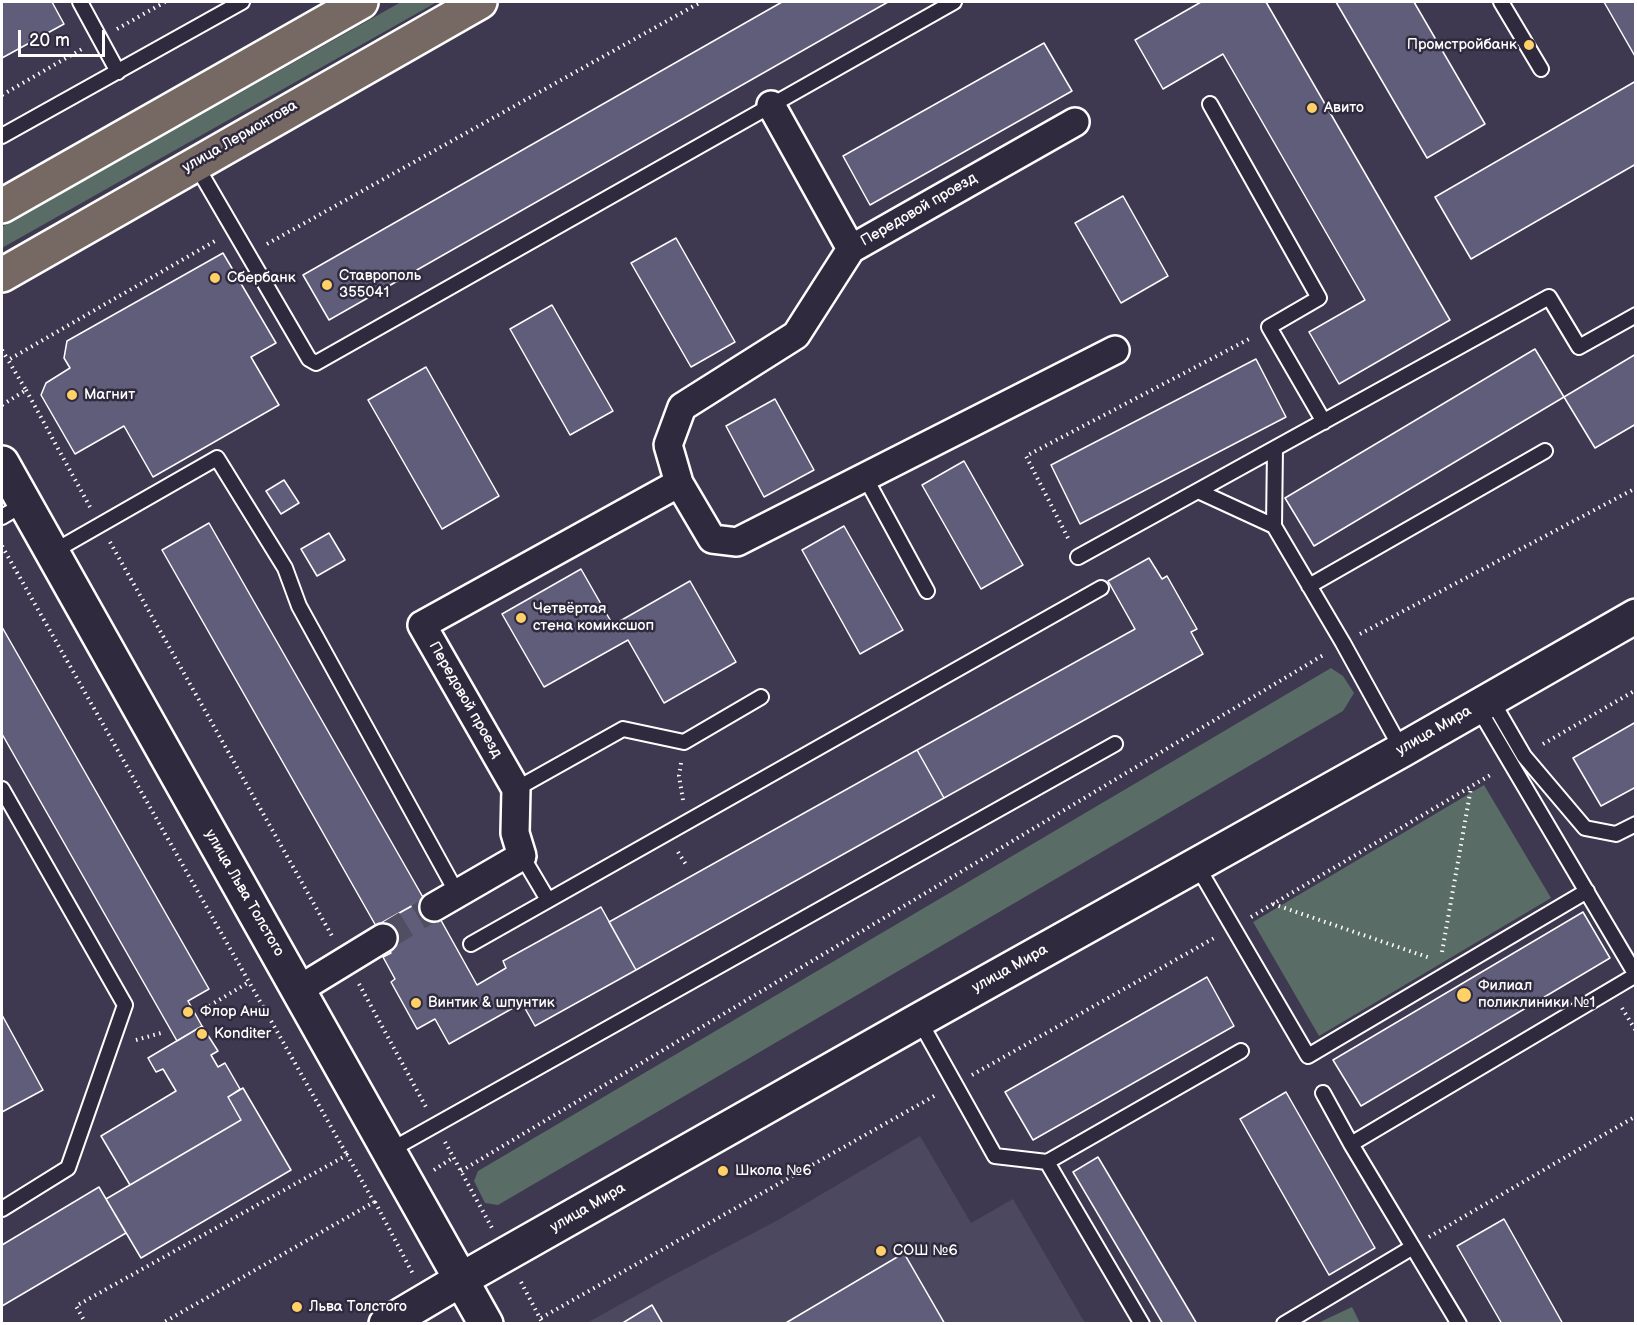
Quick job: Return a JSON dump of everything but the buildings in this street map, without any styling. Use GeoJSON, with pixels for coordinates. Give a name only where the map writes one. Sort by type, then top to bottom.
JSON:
{"type":"FeatureCollection","features":[{"type":"Feature","properties":{"kind":"main road"},"geometry":{"type":"LineString","coordinates":[[2,206],[361,2]]}},
{"type":"Feature","properties":{"kind":"main road","name":"улица Лермонтова"},"geometry":{"type":"LineString","coordinates":[[2,275],[480,2]]}},
{"type":"Feature","properties":{"kind":"main road","name":"улица Льва Толстого"},"geometry":{"type":"LineString","coordinates":[[2,463],[13,511],[51,553],[486,1323]]}},
{"type":"Feature","properties":{"kind":"main road","name":"улица Мира"},"geometry":{"type":"LineString","coordinates":[[386,1323],[919,1020],[1402,750],[1635,616]]}},
{"type":"Feature","properties":{"kind":"street"},"geometry":{"type":"LineString","coordinates":[[771,105],[851,249]]}},
{"type":"Feature","properties":{"kind":"street","name":"Передовой проезд"},"geometry":{"type":"LineString","coordinates":[[1075,122],[851,249],[795,335],[682,407],[668,445],[679,483],[712,539],[737,542],[1115,350]]}},
{"type":"Feature","properties":{"kind":"street","name":"Передовой проезд"},"geometry":{"type":"LineString","coordinates":[[516,789],[422,625],[679,483]]}},
{"type":"Feature","properties":{"kind":"street"},"geometry":{"type":"LineString","coordinates":[[434,908],[522,856],[515,833],[516,789]]}},
{"type":"Feature","properties":{"kind":"street"},"geometry":{"type":"LineString","coordinates":[[298,990],[383,939]]}},
{"type":"Feature","properties":{"kind":"lane"},"geometry":{"type":"LineString","coordinates":[[80,2],[118,72]]}},
{"type":"Feature","properties":{"kind":"lane"},"geometry":{"type":"LineString","coordinates":[[2,136],[242,2]]}},
{"type":"Feature","properties":{"kind":"lane"},"geometry":{"type":"LineString","coordinates":[[195,163],[309,359],[316,363],[954,2]]}},
{"type":"Feature","properties":{"kind":"lane"},"geometry":{"type":"LineString","coordinates":[[1501,2],[1541,69]]}},
{"type":"Feature","properties":{"kind":"lane"},"geometry":{"type":"LineString","coordinates":[[1210,104],[1319,298],[1269,327],[1324,422]]}},
{"type":"Feature","properties":{"kind":"lane"},"geometry":{"type":"LineString","coordinates":[[1078,557],[1549,297],[1579,347],[1635,315]]}},
{"type":"Feature","properties":{"kind":"lane"},"geometry":{"type":"LineString","coordinates":[[1275,448],[1274,526],[1343,643],[1402,750]]}},
{"type":"Feature","properties":{"kind":"lane"},"geometry":{"type":"LineString","coordinates":[[1309,586],[1545,451]]}},
{"type":"Feature","properties":{"kind":"lane"},"geometry":{"type":"LineString","coordinates":[[51,553],[217,458],[285,568],[299,606],[457,893]]}},
{"type":"Feature","properties":{"kind":"lane"},"geometry":{"type":"LineString","coordinates":[[865,477],[927,591]]}},
{"type":"Feature","properties":{"kind":"lane"},"geometry":{"type":"LineString","coordinates":[[1198,491],[1274,526]]}},
{"type":"Feature","properties":{"kind":"lane"},"geometry":{"type":"LineString","coordinates":[[471,944],[1101,588]]}},
{"type":"Feature","properties":{"kind":"lane"},"geometry":{"type":"LineString","coordinates":[[516,789],[623,729],[684,742],[761,697]]}},
{"type":"Feature","properties":{"kind":"lane"},"geometry":{"type":"LineString","coordinates":[[1484,703],[1524,756],[1585,828],[1616,834],[1635,824]]}},
{"type":"Feature","properties":{"kind":"lane"},"geometry":{"type":"LineString","coordinates":[[1352,1144],[1635,975],[1510,763],[1484,703]]}},
{"type":"Feature","properties":{"kind":"lane"},"geometry":{"type":"LineString","coordinates":[[389,1151],[1115,744]]}},
{"type":"Feature","properties":{"kind":"lane"},"geometry":{"type":"LineString","coordinates":[[2,789],[125,1005],[68,1168],[2,1209]]}},
{"type":"Feature","properties":{"kind":"lane"},"geometry":{"type":"LineString","coordinates":[[522,856],[548,900]]}},
{"type":"Feature","properties":{"kind":"lane"},"geometry":{"type":"LineString","coordinates":[[1196,864],[1308,1056],[1587,891]]}},
{"type":"Feature","properties":{"kind":"lane"},"geometry":{"type":"LineString","coordinates":[[919,1020],[995,1156],[1047,1162],[1241,1051]]}},
{"type":"Feature","properties":{"kind":"lane"},"geometry":{"type":"LineString","coordinates":[[1323,1093],[1459,1323]]}},
{"type":"Feature","properties":{"kind":"lane"},"geometry":{"type":"LineString","coordinates":[[1047,1162],[1142,1323]]}},
{"type":"Feature","properties":{"kind":"lane"},"geometry":{"type":"LineString","coordinates":[[1284,1323],[1413,1247]]}},
{"type":"Feature","properties":{"kind":"path"},"geometry":{"type":"LineString","coordinates":[[248,255],[701,2]]}},
{"type":"Feature","properties":{"kind":"path"},"geometry":{"type":"LineString","coordinates":[[8,360],[234,230]]}},
{"type":"Feature","properties":{"kind":"path"},"geometry":{"type":"LineString","coordinates":[[1078,557],[1026,456],[1254,336]]}},
{"type":"Feature","properties":{"kind":"path"},"geometry":{"type":"LineString","coordinates":[[2,350],[346,960],[454,1157]]}},
{"type":"Feature","properties":{"kind":"path"},"geometry":{"type":"LineString","coordinates":[[2,405],[26,390]]}},
{"type":"Feature","properties":{"kind":"path"},"geometry":{"type":"LineString","coordinates":[[461,1171],[1343,643],[1635,489]]}},
{"type":"Feature","properties":{"kind":"path"},"geometry":{"type":"LineString","coordinates":[[2,546],[374,1203],[161,1323]]}},
{"type":"Feature","properties":{"kind":"path"},"geometry":{"type":"LineString","coordinates":[[1524,756],[1635,690]]}},
{"type":"Feature","properties":{"kind":"path"},"geometry":{"type":"LineString","coordinates":[[684,742],[679,777],[683,799],[695,817]]}},
{"type":"Feature","properties":{"kind":"path"},"geometry":{"type":"LineString","coordinates":[[541,1318],[1233,927],[1510,763]]}},
{"type":"Feature","properties":{"kind":"path"},"geometry":{"type":"LineString","coordinates":[[1272,904],[1440,961],[1471,787]]}},
{"type":"Feature","properties":{"kind":"path"},"geometry":{"type":"LineString","coordinates":[[204,1009],[249,982]]}},
{"type":"Feature","properties":{"kind":"path"},"geometry":{"type":"LineString","coordinates":[[1413,1247],[1635,1116]]}},
{"type":"Feature","properties":{"kind":"path"},"geometry":{"type":"LineString","coordinates":[[86,1323],[76,1306],[347,1155]]}},
{"type":"Feature","properties":{"kind":"shaded area","name":"СОШ №6"},"geometry":{"type":"Polygon","coordinates":[[[920,1136],[971,1223],[1013,1199],[1085,1323],[585,1324],[778,1220],[920,1136]]]}},
{"type":"Feature","properties":{"kind":"green space"},"geometry":{"type":"Polygon","coordinates":[[[401,2],[437,2],[2,248],[2,227],[401,2]]]}},
{"type":"Feature","properties":{"kind":"green space"},"geometry":{"type":"Polygon","coordinates":[[[1331,668],[1343,676],[1354,693],[1343,711],[498,1205],[485,1203],[474,1181],[478,1171],[1331,668]]]}},
{"type":"Feature","properties":{"kind":"green space"},"geometry":{"type":"Polygon","coordinates":[[[1484,785],[1551,898],[1319,1036],[1253,922],[1484,785]]]}},
{"type":"Feature","properties":{"kind":"green space"},"geometry":{"type":"Polygon","coordinates":[[[1352,1307],[1360,1323],[1318,1323],[1352,1307]]]}},
{"type":"Feature","properties":{"kind":"tunnel"},"geometry":{"type":"LineString","coordinates":[[383,938],[434,907]]}},
{"type":"Feature","properties":{"kind":"place","name":"Промстройбанк"},"geometry":{"type":"Point","coordinates":[1529,45]}},
{"type":"Feature","properties":{"kind":"place","name":"Авито"},"geometry":{"type":"Point","coordinates":[1312,108]}},
{"type":"Feature","properties":{"kind":"place","name":"Сбербанк"},"geometry":{"type":"Point","coordinates":[215,278]}},
{"type":"Feature","properties":{"kind":"place","name":"Ставрополь 355041"},"geometry":{"type":"Point","coordinates":[327,285]}},
{"type":"Feature","properties":{"kind":"place","name":"Магнит"},"geometry":{"type":"Point","coordinates":[72,395]}},
{"type":"Feature","properties":{"kind":"place","name":"Четвёртая стена комиксшоп"},"geometry":{"type":"Point","coordinates":[521,618]}},
{"type":"Feature","properties":{"kind":"place","name":"Филиал поликлиники №1"},"geometry":{"type":"Point","coordinates":[1464,995]}},
{"type":"Feature","properties":{"kind":"place","name":"Винтик & шпунтик"},"geometry":{"type":"Point","coordinates":[416,1003]}},
{"type":"Feature","properties":{"kind":"place","name":"Флор Анш"},"geometry":{"type":"Point","coordinates":[188,1012]}},
{"type":"Feature","properties":{"kind":"place","name":"Konditer"},"geometry":{"type":"Point","coordinates":[202,1034]}},
{"type":"Feature","properties":{"kind":"place","name":"Школа №6"},"geometry":{"type":"Point","coordinates":[723,1171]}},
{"type":"Feature","properties":{"kind":"place","name":"СОШ №6"},"geometry":{"type":"Point","coordinates":[881,1251]}},
{"type":"Feature","properties":{"kind":"place","name":"Льва Толстого"},"geometry":{"type":"Point","coordinates":[297,1307]}}]}
